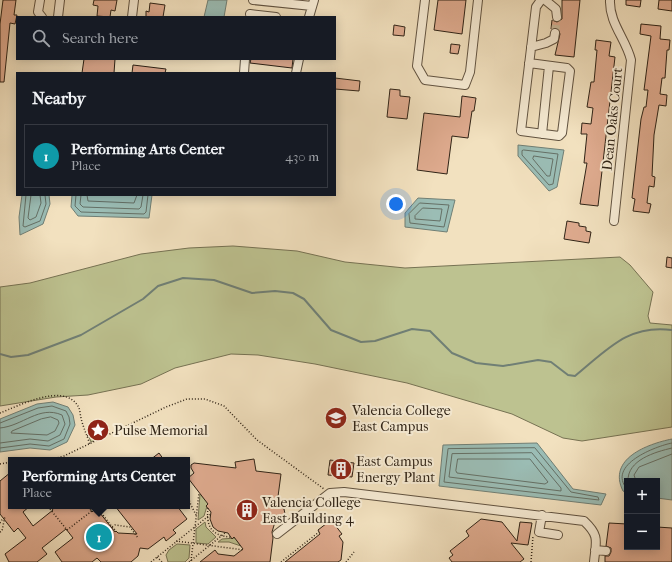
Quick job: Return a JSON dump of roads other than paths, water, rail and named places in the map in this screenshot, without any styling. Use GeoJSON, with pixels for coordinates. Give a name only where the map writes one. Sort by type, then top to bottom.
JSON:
{"type":"FeatureCollection","features":[{"type":"Feature","properties":{"kind":"street"},"geometry":{"type":"LineString","coordinates":[[40,0],[38,12],[41,16]]}},
{"type":"Feature","properties":{"kind":"street"},"geometry":{"type":"LineString","coordinates":[[58,16],[60,0]]}},
{"type":"Feature","properties":{"kind":"street"},"geometry":{"type":"LineString","coordinates":[[132,16],[134,0]]}},
{"type":"Feature","properties":{"kind":"street"},"geometry":{"type":"LineString","coordinates":[[263,16],[250,15],[253,0],[313,3],[309,16]]}},
{"type":"Feature","properties":{"kind":"street"},"geometry":{"type":"LineString","coordinates":[[425,0],[417,66],[425,80],[465,85],[470,72],[478,0]]}},
{"type":"Feature","properties":{"kind":"street"},"geometry":{"type":"LineString","coordinates":[[529,63],[567,68],[570,71],[562,133],[559,136],[521,131],[529,63],[536,7],[540,0]]}},
{"type":"Feature","properties":{"kind":"street"},"geometry":{"type":"LineString","coordinates":[[545,0],[556,10],[557,17]]}},
{"type":"Feature","properties":{"kind":"street","name":"Dean Oaks Court"},"geometry":{"type":"LineString","coordinates":[[610,0],[612,17],[616,27],[628,46],[631,60],[614,221]]}},
{"type":"Feature","properties":{"kind":"street"},"geometry":{"type":"LineString","coordinates":[[531,47],[554,39],[555,33]]}},
{"type":"Feature","properties":{"kind":"street"},"geometry":{"type":"LineString","coordinates":[[244,72],[245,60]]}},
{"type":"Feature","properties":{"kind":"street"},"geometry":{"type":"LineString","coordinates":[[296,72],[298,60]]}},
{"type":"Feature","properties":{"kind":"street"},"geometry":{"type":"LineString","coordinates":[[542,134],[549,66]]}},
{"type":"Feature","properties":{"kind":"street"},"geometry":{"type":"LineString","coordinates":[[277,534],[330,493],[344,492],[584,521],[594,530],[596,541],[594,562]]}},
{"type":"Feature","properties":{"kind":"street"},"geometry":{"type":"LineString","coordinates":[[542,515],[540,532],[558,535]]}},
{"type":"Feature","properties":{"kind":"street"},"geometry":{"type":"LineString","coordinates":[[595,550],[606,551]]}},
{"type":"Feature","properties":{"kind":"water"},"geometry":{"type":"Polygon","coordinates":[[[208,0],[227,0],[224,16],[204,16],[208,0]]]}},
{"type":"Feature","properties":{"kind":"water"},"geometry":{"type":"Polygon","coordinates":[[[518,145],[564,150],[557,187],[549,191],[518,156],[518,145]]]}},
{"type":"Feature","properties":{"kind":"water"},"geometry":{"type":"Polygon","coordinates":[[[22,196],[49,196],[50,204],[43,224],[20,235],[19,217],[22,196]]]}},
{"type":"Feature","properties":{"kind":"water"},"geometry":{"type":"Polygon","coordinates":[[[72,196],[152,196],[149,218],[78,216],[71,207],[72,196]]]}},
{"type":"Feature","properties":{"kind":"water"},"geometry":{"type":"Polygon","coordinates":[[[418,198],[455,200],[447,232],[405,227],[405,213],[418,198]]]}},
{"type":"Feature","properties":{"kind":"water"},"geometry":{"type":"Polygon","coordinates":[[[53,402],[68,407],[73,415],[75,425],[67,442],[50,450],[30,448],[0,452],[0,419],[37,404],[53,402]]]}},
{"type":"Feature","properties":{"kind":"water"},"geometry":{"type":"Polygon","coordinates":[[[672,439],[672,500],[660,498],[660,478],[624,478],[623,491],[619,480],[620,470],[625,462],[641,449],[672,439]]]}},
{"type":"Feature","properties":{"kind":"water"},"geometry":{"type":"Polygon","coordinates":[[[537,443],[573,489],[606,494],[601,505],[439,486],[443,445],[537,443]]]}},
{"type":"Feature","properties":{"kind":"waterway"},"geometry":{"type":"LineString","coordinates":[[0,354],[11,357],[28,355],[81,335],[143,299],[158,286],[183,278],[214,280],[252,293],[275,291],[293,293],[304,299],[331,330],[361,342],[375,341],[412,329],[430,331],[452,353],[476,363],[503,366],[538,360],[551,362],[568,375],[575,376],[608,348],[630,335],[657,329],[672,330]]}},
{"type":"Feature","properties":{"kind":"tunnel"},"geometry":{"type":"LineString","coordinates":[[555,33],[557,17]]}},
{"type":"Feature","properties":{"kind":"place","name":"Valencia College East Campus"},"geometry":{"type":"Point","coordinates":[336,418]}},
{"type":"Feature","properties":{"kind":"place","name":"Pulse Memorial"},"geometry":{"type":"Point","coordinates":[98,430]}},
{"type":"Feature","properties":{"kind":"place","name":"East Campus Energy Plant"},"geometry":{"type":"Point","coordinates":[341,469]}},
{"type":"Feature","properties":{"kind":"place","name":"Valencia College East Building 4"},"geometry":{"type":"Point","coordinates":[247,510]}},
{"type":"Feature","properties":{"kind":"place","name":"Performing Arts Center"},"geometry":{"type":"Point","coordinates":[99,537]}}]}
